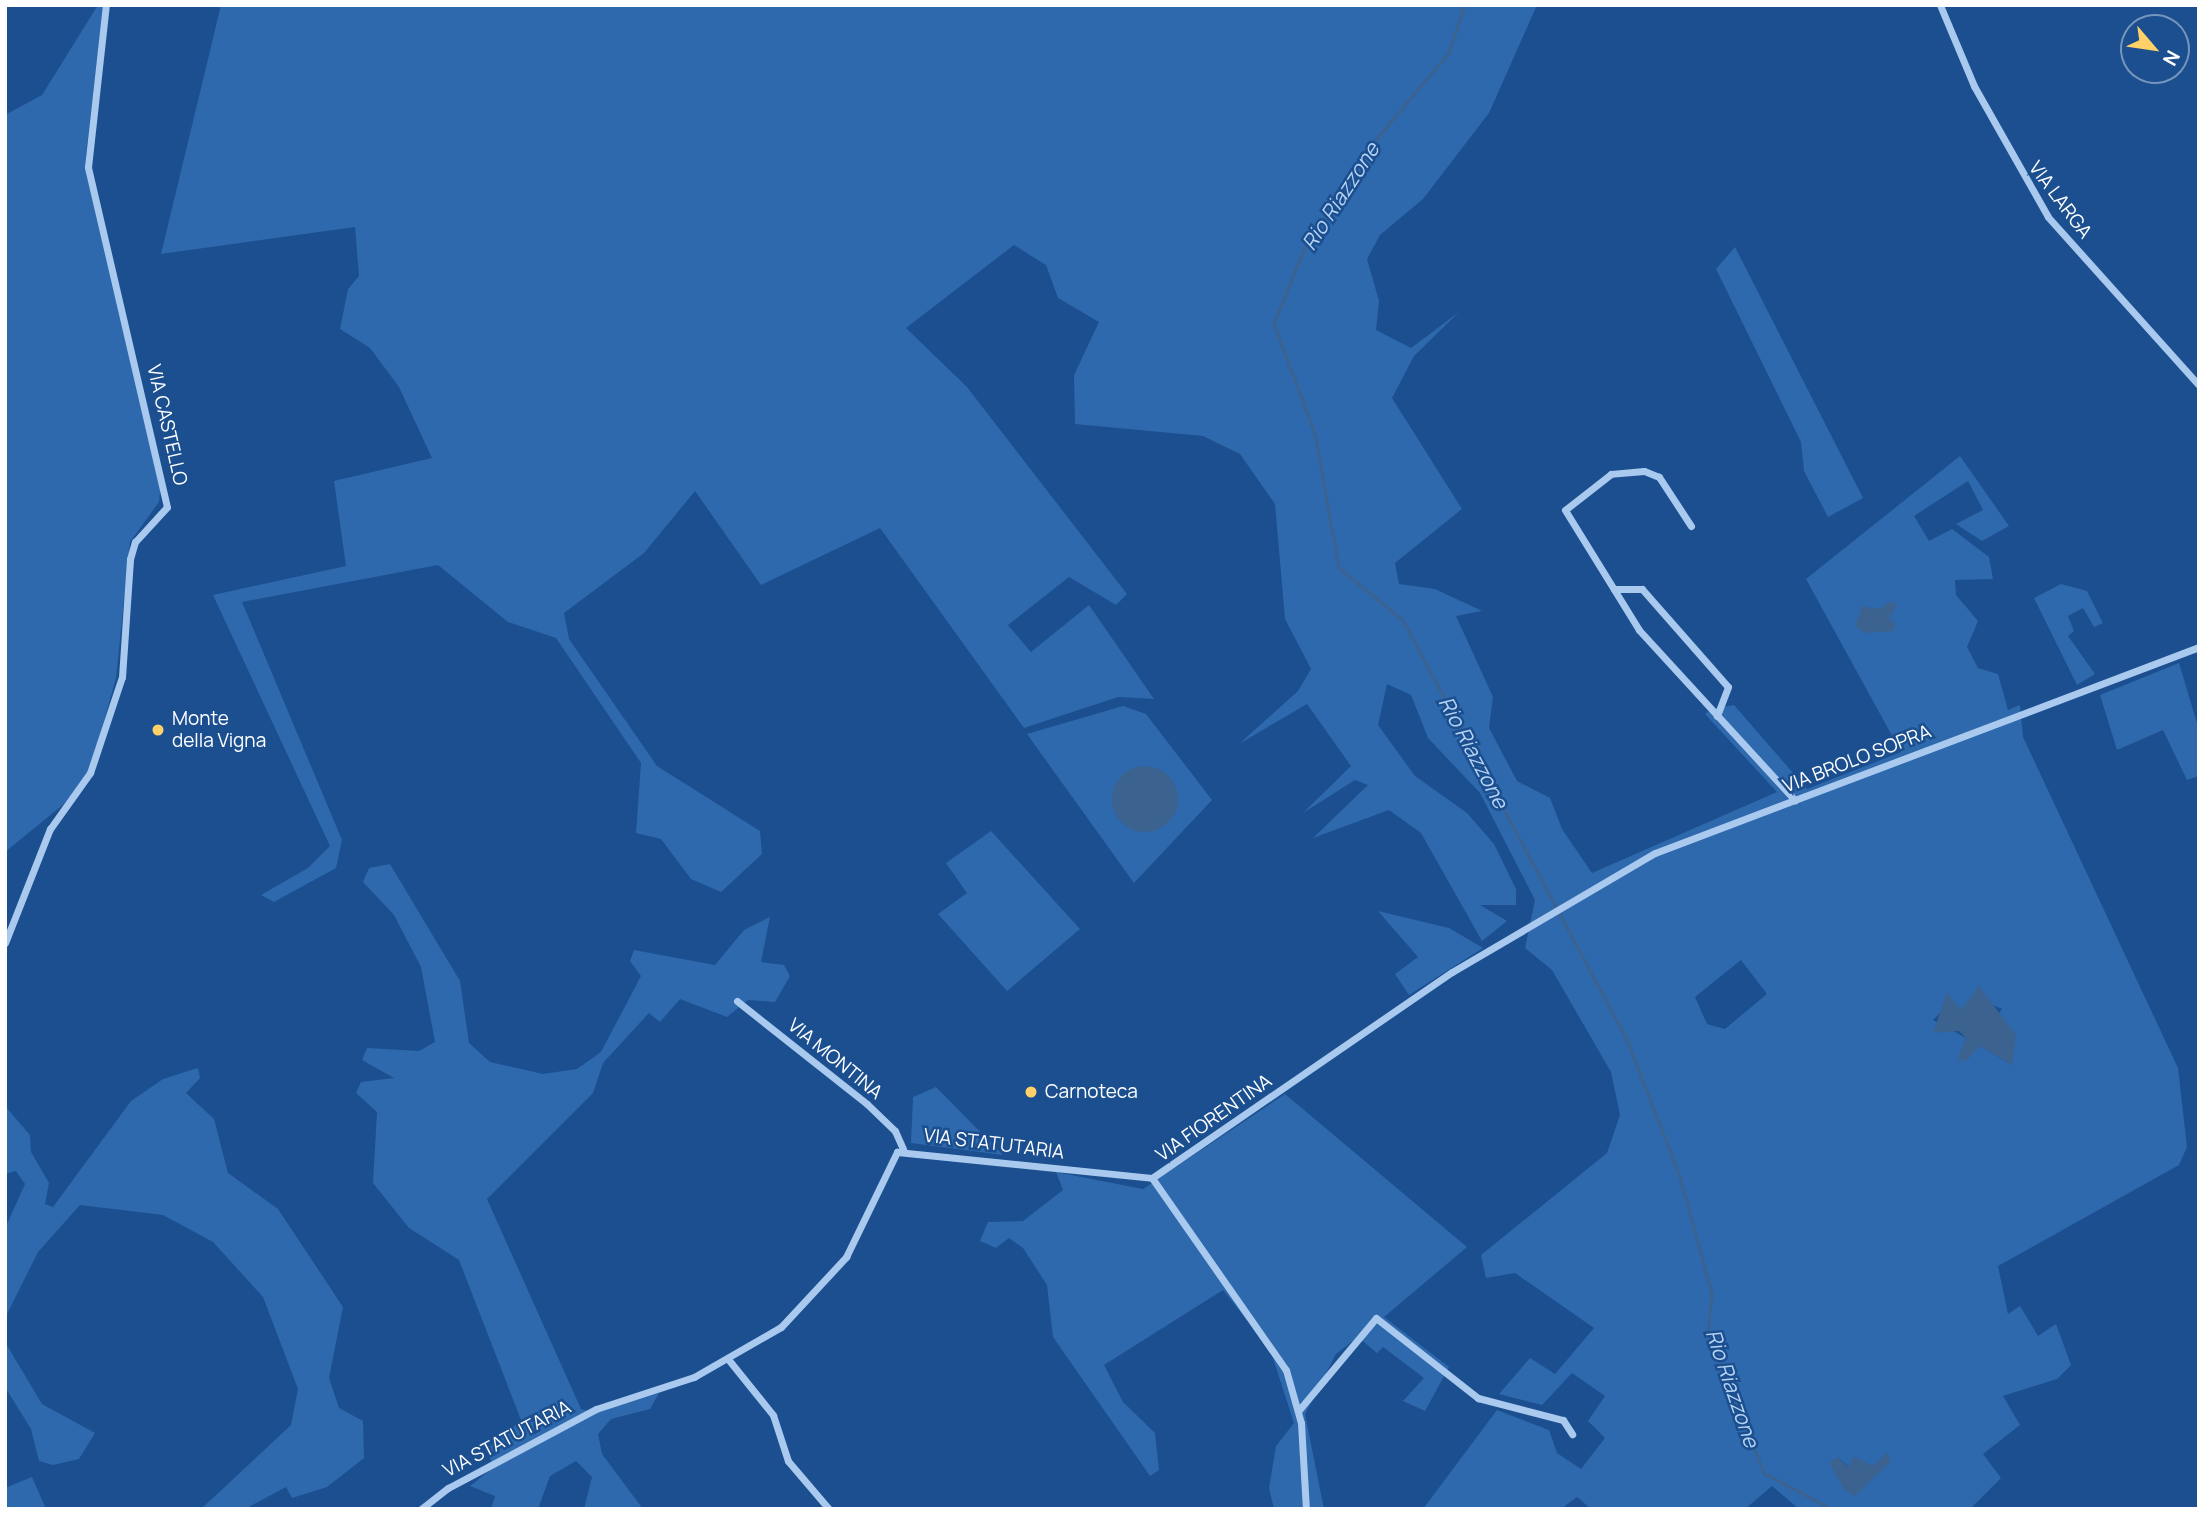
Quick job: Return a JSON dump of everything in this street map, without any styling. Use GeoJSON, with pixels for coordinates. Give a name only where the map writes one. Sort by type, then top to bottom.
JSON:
{"type":"FeatureCollection","features":[{"type":"Feature","properties":{"kind":"street","name":"VIA CASTELLO"},"geometry":{"type":"LineString","coordinates":[[5,943],[50,829],[90,773],[122,677],[130,559],[135,542],[167,507],[88,167],[106,5]]}},
{"type":"Feature","properties":{"kind":"street","name":"VIA LARGA"},"geometry":{"type":"LineString","coordinates":[[1940,5],[1974,86],[2048,217],[2199,385]]}},
{"type":"Feature","properties":{"kind":"street"},"geometry":{"type":"LineString","coordinates":[[1691,526],[1659,477],[1644,471],[1611,474],[1575,499],[1565,510],[1639,630],[1795,800]]}},
{"type":"Feature","properties":{"kind":"street"},"geometry":{"type":"LineString","coordinates":[[1614,589],[1642,589],[1728,687],[1717,716]]}},
{"type":"Feature","properties":{"kind":"street","name":"VIA BROLO SOPRA"},"geometry":{"type":"LineString","coordinates":[[1536,920],[1655,853],[2199,647]]}},
{"type":"Feature","properties":{"kind":"street","name":"VIA FIORENTINA"},"geometry":{"type":"LineString","coordinates":[[1306,1509],[1298,1410],[1274,1347],[1152,1178],[1536,920]]}},
{"type":"Feature","properties":{"kind":"street","name":"VIA MONTINA"},"geometry":{"type":"LineString","coordinates":[[737,1001],[867,1104],[898,1135],[902,1149]]}},
{"type":"Feature","properties":{"kind":"street","name":"VIA STATUTARIA"},"geometry":{"type":"LineString","coordinates":[[421,1509],[448,1488],[596,1409],[728,1359],[781,1328],[826,1284],[875,1207],[892,1158],[902,1149],[1019,1160],[1115,1179],[1152,1178]]}},
{"type":"Feature","properties":{"kind":"street"},"geometry":{"type":"LineString","coordinates":[[1298,1410],[1376,1318],[1478,1398],[1563,1420],[1572,1434]]}},
{"type":"Feature","properties":{"kind":"street"},"geometry":{"type":"LineString","coordinates":[[728,1359],[773,1415],[788,1461],[829,1509]]}},
{"type":"Feature","properties":{"kind":"shaded area"},"geometry":{"type":"Polygon","coordinates":[[[98,5],[103,5],[86,155],[161,480],[159,502],[130,542],[116,678],[90,772],[64,804],[5,852],[5,115],[42,95],[98,5]]]}},
{"type":"Feature","properties":{"kind":"shaded area"},"geometry":{"type":"Polygon","coordinates":[[[221,5],[1537,5],[1489,113],[1423,199],[1380,235],[1367,259],[1379,301],[1376,330],[1411,348],[1459,312],[1414,356],[1392,398],[1462,509],[1395,563],[1399,584],[1435,589],[1482,611],[1456,616],[1493,697],[1489,728],[1517,781],[1550,798],[1562,829],[1592,873],[1777,792],[1705,714],[1712,709],[1734,705],[1807,789],[1901,752],[1806,579],[1960,456],[2009,526],[1982,541],[1956,524],[1983,510],[1968,481],[1914,516],[1929,541],[1952,529],[1989,557],[1993,579],[1955,580],[1956,595],[1978,621],[1967,647],[1978,668],[1998,674],[2008,710],[2020,705],[2023,737],[2178,1068],[2187,1147],[2179,1165],[1998,1266],[2008,1314],[2020,1306],[2038,1336],[2056,1324],[2071,1365],[2057,1379],[2003,1396],[2020,1425],[1983,1454],[2001,1478],[1970,1509],[1799,1509],[1772,1486],[1745,1509],[1591,1509],[1577,1497],[1561,1509],[1423,1509],[1497,1410],[1549,1430],[1557,1453],[1581,1469],[1605,1438],[1588,1421],[1605,1396],[1572,1373],[1542,1405],[1499,1394],[1530,1358],[1555,1374],[1594,1328],[1515,1273],[1486,1278],[1481,1255],[1607,1153],[1620,1115],[1611,1072],[1552,970],[1525,948],[1535,900],[1480,793],[1428,738],[1411,695],[1387,684],[1378,725],[1415,776],[1467,813],[1494,844],[1516,889],[1516,905],[1480,905],[1507,921],[1482,941],[1421,833],[1389,810],[1313,838],[1368,785],[1355,780],[1303,813],[1351,766],[1307,704],[1239,744],[1298,691],[1311,669],[1285,619],[1275,504],[1240,454],[1203,436],[1075,424],[1074,375],[1099,322],[1058,298],[1046,265],[1014,245],[906,328],[967,387],[1127,594],[1116,605],[1069,577],[1008,625],[1031,652],[1089,605],[1154,699],[1118,697],[1024,728],[880,528],[761,585],[695,491],[644,553],[564,613],[569,639],[657,766],[760,831],[762,854],[721,892],[691,879],[661,839],[636,833],[641,763],[556,638],[508,622],[438,565],[242,602],[342,840],[336,868],[274,902],[261,895],[308,868],[330,846],[213,595],[346,566],[334,481],[432,458],[399,387],[370,348],[340,329],[348,289],[359,276],[355,227],[161,254],[221,5]],[[1741,960],[1695,997],[1707,1024],[1725,1029],[1767,994],[1741,960]],[[1975,997],[1961,1010],[1947,1006],[1933,1020],[1966,1038],[1959,1059],[1980,1046],[2012,1065],[2007,1025],[1996,1017],[2002,1009],[1975,997]],[[1837,1457],[1855,1496],[1880,1459],[1872,1466],[1849,1467],[1837,1457]]]}},
{"type":"Feature","properties":{"kind":"shaded area"},"geometry":{"type":"Polygon","coordinates":[[[1735,247],[1863,498],[1828,517],[1804,471],[1801,442],[1716,269],[1735,247]]]}},
{"type":"Feature","properties":{"kind":"shaded area"},"geometry":{"type":"Polygon","coordinates":[[[2061,584],[2087,591],[2103,623],[2094,627],[2083,608],[2068,616],[2074,631],[2068,636],[2095,674],[2077,685],[2034,598],[2061,584]]]}},
{"type":"Feature","properties":{"kind":"shaded area"},"geometry":{"type":"Polygon","coordinates":[[[1891,601],[1897,606],[1889,619],[1896,624],[1893,631],[1866,633],[1855,627],[1862,606],[1879,609],[1891,601]]]}},
{"type":"Feature","properties":{"kind":"shaded area"},"geometry":{"type":"Polygon","coordinates":[[[2179,663],[2199,730],[2199,776],[2187,780],[2163,730],[2117,750],[2100,695],[2179,663]]]}},
{"type":"Feature","properties":{"kind":"shaded area"},"geometry":{"type":"Polygon","coordinates":[[[1123,706],[1146,714],[1212,800],[1134,883],[1027,734],[1123,706]]]}},
{"type":"Feature","properties":{"kind":"shaded area"},"geometry":{"type":"Polygon","coordinates":[[[1145,766],[1158,768],[1173,781],[1178,799],[1176,812],[1163,827],[1145,832],[1132,830],[1117,817],[1112,799],[1114,786],[1127,771],[1145,766]]]}},
{"type":"Feature","properties":{"kind":"shaded area"},"geometry":{"type":"Polygon","coordinates":[[[991,831],[1080,929],[1007,991],[938,914],[967,893],[946,863],[991,831]]]}},
{"type":"Feature","properties":{"kind":"shaded area"},"geometry":{"type":"Polygon","coordinates":[[[390,864],[460,981],[469,1043],[490,1062],[543,1074],[577,1069],[601,1052],[641,976],[630,961],[634,950],[715,965],[744,930],[770,917],[761,962],[784,965],[790,976],[775,1002],[748,1000],[727,1017],[680,999],[660,1022],[649,1013],[603,1063],[593,1093],[487,1199],[581,1409],[596,1413],[659,1393],[650,1409],[611,1419],[598,1434],[602,1454],[643,1509],[584,1509],[592,1477],[576,1461],[550,1476],[538,1509],[491,1509],[495,1496],[470,1486],[494,1467],[486,1450],[521,1420],[459,1260],[409,1228],[373,1183],[377,1112],[356,1093],[361,1082],[394,1078],[362,1060],[367,1048],[419,1051],[435,1042],[421,967],[394,915],[363,882],[369,868],[390,864]]]}},
{"type":"Feature","properties":{"kind":"shaded area"},"geometry":{"type":"Polygon","coordinates":[[[1378,911],[1449,928],[1483,948],[1409,995],[1395,974],[1418,957],[1378,911]]]}},
{"type":"Feature","properties":{"kind":"shaded area"},"geometry":{"type":"Polygon","coordinates":[[[1979,986],[2016,1035],[2012,1065],[1980,1046],[1965,1062],[1958,1059],[1966,1038],[1959,1031],[1933,1033],[1947,992],[1961,1010],[1979,986]]]}},
{"type":"Feature","properties":{"kind":"shaded area"},"geometry":{"type":"Polygon","coordinates":[[[198,1068],[200,1078],[186,1093],[214,1119],[228,1173],[278,1209],[343,1307],[329,1378],[339,1408],[363,1421],[364,1458],[327,1487],[292,1498],[286,1487],[245,1509],[201,1509],[291,1425],[298,1389],[263,1297],[213,1242],[163,1215],[80,1205],[38,1252],[5,1318],[7,1224],[25,1184],[16,1171],[5,1174],[5,1106],[30,1135],[31,1152],[49,1183],[45,1204],[53,1207],[131,1101],[163,1079],[198,1068]]]}},
{"type":"Feature","properties":{"kind":"shaded area"},"geometry":{"type":"Polygon","coordinates":[[[936,1087],[1003,1155],[911,1143],[913,1097],[936,1087]]]}},
{"type":"Feature","properties":{"kind":"shaded area"},"geometry":{"type":"Polygon","coordinates":[[[1285,1094],[1467,1247],[1384,1317],[1449,1367],[1425,1411],[1403,1401],[1424,1378],[1383,1347],[1377,1353],[1358,1337],[1336,1354],[1305,1414],[1324,1509],[1274,1509],[1269,1488],[1276,1446],[1294,1423],[1270,1349],[1223,1290],[1104,1365],[1123,1402],[1155,1433],[1159,1470],[1150,1476],[1053,1337],[1047,1285],[1023,1248],[1009,1238],[996,1248],[980,1241],[988,1222],[1023,1221],[1063,1190],[1056,1172],[1143,1189],[1285,1094]]]}},
{"type":"Feature","properties":{"kind":"shaded area"},"geometry":{"type":"Polygon","coordinates":[[[5,1342],[42,1404],[95,1433],[79,1459],[53,1465],[39,1461],[31,1429],[5,1387],[5,1342]]]}},
{"type":"Feature","properties":{"kind":"shaded area"},"geometry":{"type":"Polygon","coordinates":[[[1887,1453],[1891,1461],[1855,1496],[1844,1490],[1830,1463],[1837,1457],[1848,1467],[1854,1456],[1872,1466],[1887,1453]]]}},
{"type":"Feature","properties":{"kind":"shaded area"},"geometry":{"type":"Polygon","coordinates":[[[32,1477],[46,1509],[5,1509],[5,1488],[32,1477]]]}},
{"type":"Feature","properties":{"kind":"waterway","name":"Rio Riazzone"},"geometry":{"type":"LineString","coordinates":[[1465,5],[1449,53],[1370,147],[1304,250],[1274,324],[1315,433],[1339,568],[1403,620],[1626,1037],[1680,1176],[1712,1294],[1708,1330],[1764,1473],[1832,1509]]}},
{"type":"Feature","properties":{"kind":"place","name":"Monte della Vigna"},"geometry":{"type":"Point","coordinates":[158,730]}},
{"type":"Feature","properties":{"kind":"place","name":"Carnoteca"},"geometry":{"type":"Point","coordinates":[1031,1092]}}]}
